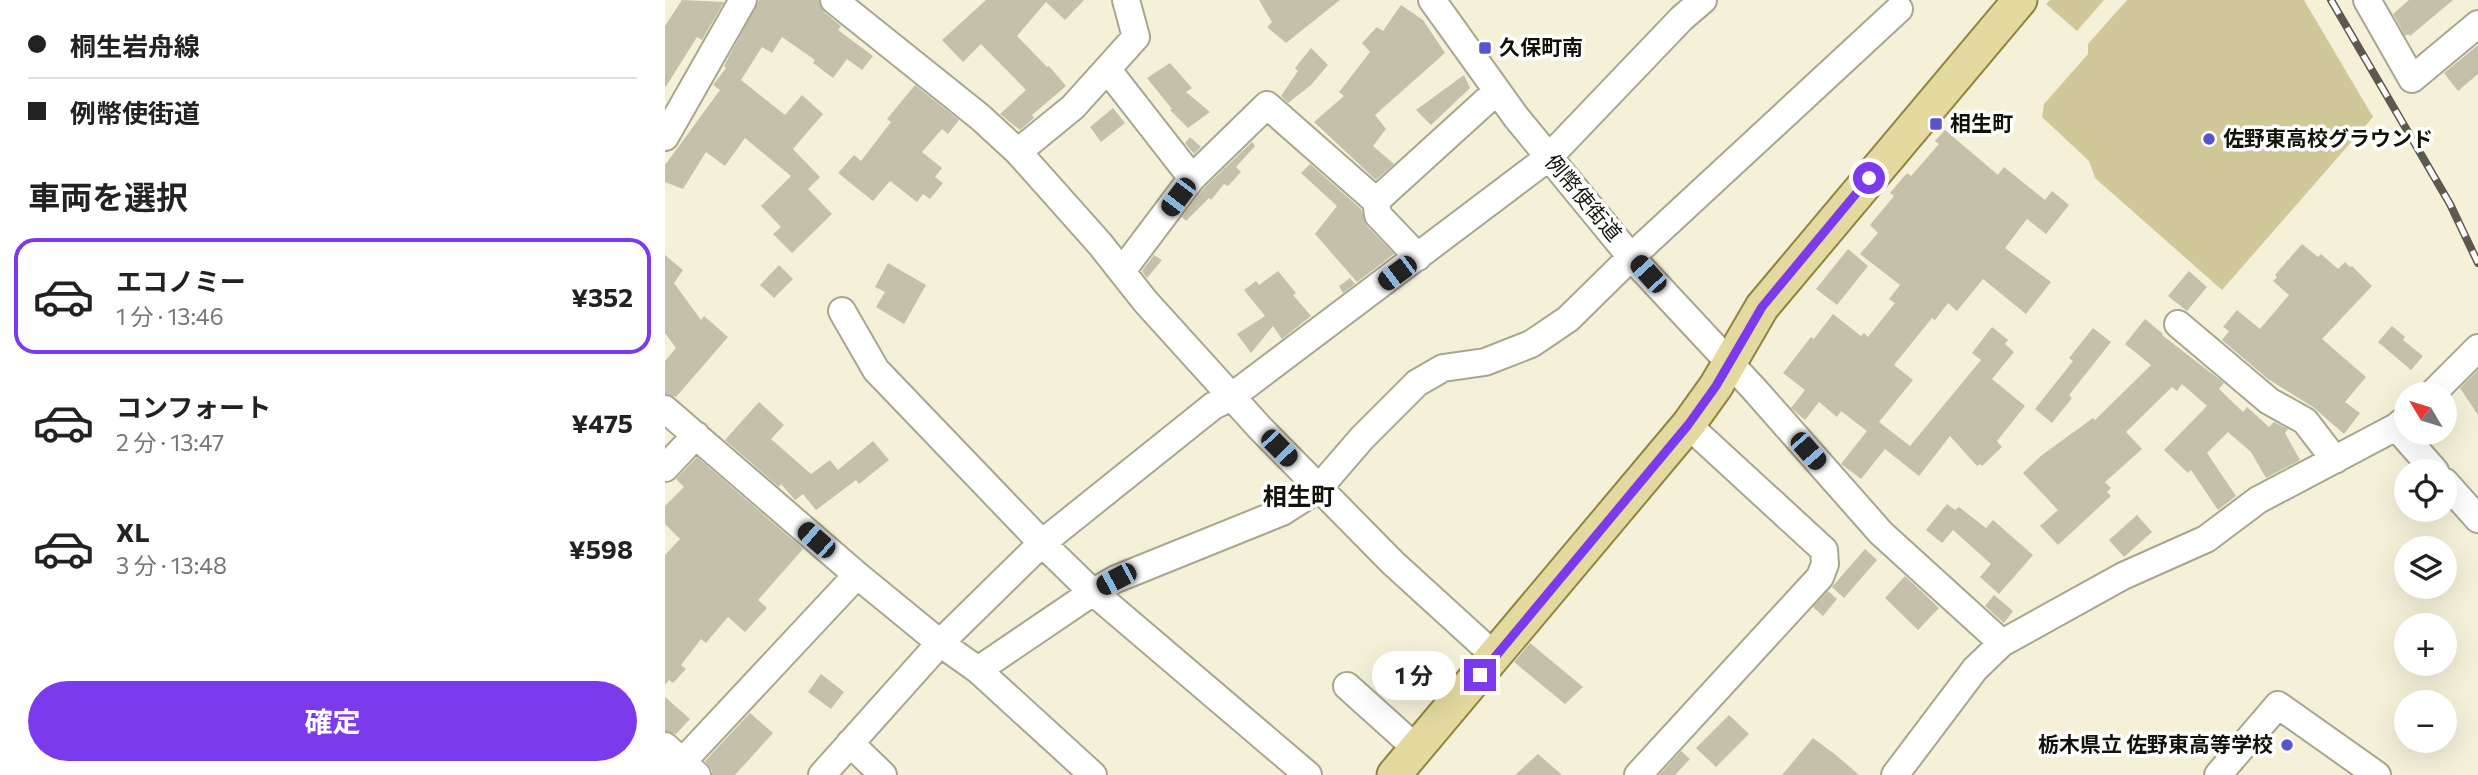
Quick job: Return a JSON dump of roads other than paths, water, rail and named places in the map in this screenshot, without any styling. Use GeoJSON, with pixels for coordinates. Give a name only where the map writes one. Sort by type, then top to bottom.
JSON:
{"type":"FeatureCollection","features":[{"type":"Feature","properties":{"kind":"main road"},"geometry":{"type":"LineString","coordinates":[[1394,775],[1688,425],[1716,386],[1762,307],[2020,0]]}},
{"type":"Feature","properties":{"kind":"street"},"geometry":{"type":"LineString","coordinates":[[665,137],[743,0]]}},
{"type":"Feature","properties":{"kind":"street"},"geometry":{"type":"LineString","coordinates":[[834,0],[980,117],[1019,152],[1231,397],[1393,563],[1495,656]]}},
{"type":"Feature","properties":{"kind":"street"},"geometry":{"type":"LineString","coordinates":[[1019,152],[1073,107],[1136,37],[1126,0]]}},
{"type":"Feature","properties":{"kind":"street","name":"例幣使街道"},"geometry":{"type":"LineString","coordinates":[[1432,0],[1497,91],[1631,257],[1730,363],[1881,533],[2002,643]]}},
{"type":"Feature","properties":{"kind":"street"},"geometry":{"type":"LineString","coordinates":[[822,775],[940,643],[1042,543],[1213,406],[1231,397],[1549,157],[1682,18],[1703,0]]}},
{"type":"Feature","properties":{"kind":"street"},"geometry":{"type":"LineString","coordinates":[[2367,0],[2412,79],[2478,24]]}},
{"type":"Feature","properties":{"kind":"street"},"geometry":{"type":"LineString","coordinates":[[978,670],[1116,579],[1282,512],[1318,489],[1362,438],[1417,383],[1443,368],[1485,362],[1531,344],[1568,319],[1631,257],[1899,9]]}},
{"type":"Feature","properties":{"kind":"street"},"geometry":{"type":"LineString","coordinates":[[1107,69],[1192,178]]}},
{"type":"Feature","properties":{"kind":"street"},"geometry":{"type":"LineString","coordinates":[[1376,201],[1497,91]]}},
{"type":"Feature","properties":{"kind":"street"},"geometry":{"type":"LineString","coordinates":[[1122,271],[1192,178],[1268,105],[1376,201],[1378,215],[1418,257]]}},
{"type":"Feature","properties":{"kind":"street"},"geometry":{"type":"LineString","coordinates":[[842,311],[876,370],[1042,543],[1093,592],[1308,775]]}},
{"type":"Feature","properties":{"kind":"street"},"geometry":{"type":"LineString","coordinates":[[2178,324],[2269,401],[2305,421],[2335,460]]}},
{"type":"Feature","properties":{"kind":"street"},"geometry":{"type":"LineString","coordinates":[[2444,382],[2478,348]]}},
{"type":"Feature","properties":{"kind":"street"},"geometry":{"type":"LineString","coordinates":[[665,409],[856,575],[978,670],[1093,775]]}},
{"type":"Feature","properties":{"kind":"street"},"geometry":{"type":"LineString","coordinates":[[1640,774],[1820,578],[1825,564],[1825,550],[1688,425]]}},
{"type":"Feature","properties":{"kind":"street"},"geometry":{"type":"LineString","coordinates":[[1895,775],[1975,669],[2002,643],[2123,576],[2206,539],[2258,500],[2394,427]]}},
{"type":"Feature","properties":{"kind":"street"},"geometry":{"type":"LineString","coordinates":[[665,468],[696,435]]}},
{"type":"Feature","properties":{"kind":"street"},"geometry":{"type":"LineString","coordinates":[[2457,495],[2478,519]]}},
{"type":"Feature","properties":{"kind":"street"},"geometry":{"type":"LineString","coordinates":[[679,764],[856,575]]}},
{"type":"Feature","properties":{"kind":"street"},"geometry":{"type":"LineString","coordinates":[[1347,686],[1417,749]]}},
{"type":"Feature","properties":{"kind":"street"},"geometry":{"type":"LineString","coordinates":[[2218,775],[2278,705],[2377,775]]}},
{"type":"Feature","properties":{"kind":"street"},"geometry":{"type":"LineString","coordinates":[[851,743],[883,775]]}},
{"type":"Feature","properties":{"kind":"railway"},"geometry":{"type":"LineString","coordinates":[[2331,0],[2450,204],[2478,263]]}},
{"type":"Feature","properties":{"kind":"place","name":"久保町南"},"geometry":{"type":"Point","coordinates":[1485,48]}},
{"type":"Feature","properties":{"kind":"place","name":"相生町"},"geometry":{"type":"Point","coordinates":[1936,124]}},
{"type":"Feature","properties":{"kind":"place","name":"佐野東高校グラウンド"},"geometry":{"type":"Point","coordinates":[2209,139]}},
{"type":"Feature","properties":{"kind":"place","name":"栃木県立 佐野東高等学校"},"geometry":{"type":"Point","coordinates":[2287,745]}},
{"type":"Feature","properties":{"kind":"district","name":"相生町"},"geometry":{"type":"Point","coordinates":[1299,497]}}]}
